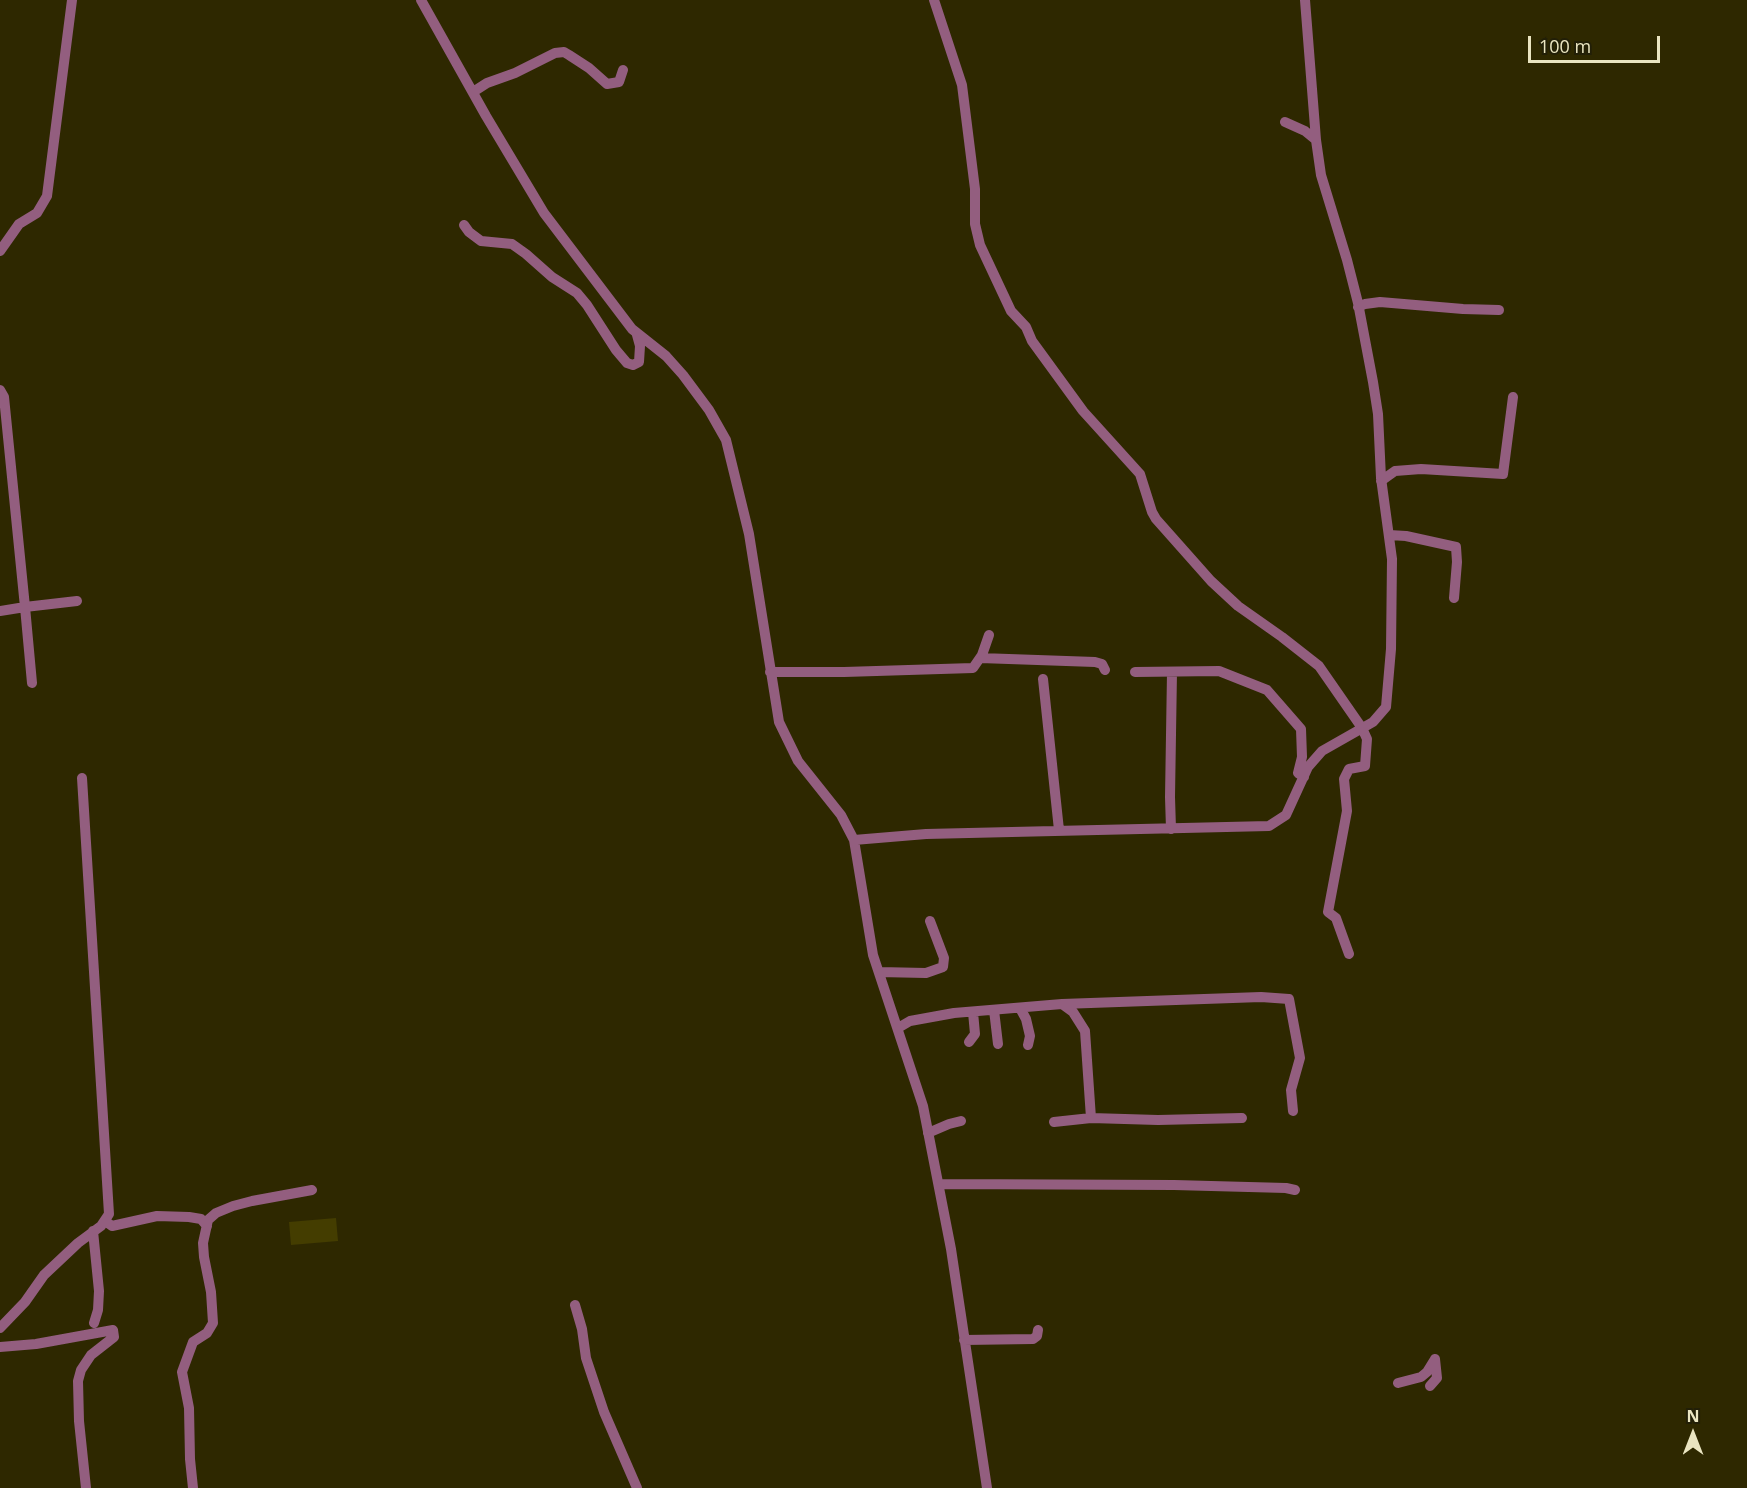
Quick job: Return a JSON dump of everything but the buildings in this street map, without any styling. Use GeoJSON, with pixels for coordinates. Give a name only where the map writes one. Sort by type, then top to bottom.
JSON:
{"type":"FeatureCollection","features":[{"type":"Feature","properties":{"kind":"street"},"geometry":{"type":"LineString","coordinates":[[0,251],[19,224],[37,213],[47,196],[72,0]]}},
{"type":"Feature","properties":{"kind":"street"},"geometry":{"type":"LineString","coordinates":[[421,0],[544,213],[612,305],[637,334],[666,356],[683,375],[709,410],[726,440],[749,534],[779,722],[798,761],[841,815],[854,840],[870,936],[879,972],[918,1087],[939,1184],[987,1488]]}},
{"type":"Feature","properties":{"kind":"street"},"geometry":{"type":"LineString","coordinates":[[934,0],[962,85],[975,189],[975,224],[980,245],[1011,311],[1026,327],[1032,341],[1083,411],[1140,474],[1156,519],[1238,606],[1319,666],[1362,728],[1367,739],[1365,766],[1349,769],[1344,778],[1347,811],[1328,912],[1336,918],[1349,954]]}},
{"type":"Feature","properties":{"kind":"street"},"geometry":{"type":"LineString","coordinates":[[854,840],[926,834],[1269,826],[1286,815],[1308,767],[1322,752],[1373,722],[1382,713],[1387,701],[1393,597],[1378,414],[1347,260],[1321,175],[1305,0]]}},
{"type":"Feature","properties":{"kind":"street"},"geometry":{"type":"LineString","coordinates":[[473,92],[487,83],[515,73],[555,53],[564,52],[590,68],[607,84],[619,82],[623,70]]}},
{"type":"Feature","properties":{"kind":"street"},"geometry":{"type":"LineString","coordinates":[[1285,122],[1305,131],[1316,140]]}},
{"type":"Feature","properties":{"kind":"street"},"geometry":{"type":"LineString","coordinates":[[464,225],[481,241],[512,244],[552,277],[578,293],[616,350],[627,363],[633,365],[639,362],[640,346],[637,334]]}},
{"type":"Feature","properties":{"kind":"street"},"geometry":{"type":"LineString","coordinates":[[1358,307],[1380,302],[1499,310]]}},
{"type":"Feature","properties":{"kind":"street"},"geometry":{"type":"LineString","coordinates":[[0,390],[4,397],[32,683]]}},
{"type":"Feature","properties":{"kind":"street"},"geometry":{"type":"LineString","coordinates":[[1382,481],[1395,471],[1421,469],[1503,474],[1512,398]]}},
{"type":"Feature","properties":{"kind":"street"},"geometry":{"type":"LineString","coordinates":[[1389,535],[1406,536],[1456,547],[1454,598]]}},
{"type":"Feature","properties":{"kind":"street"},"geometry":{"type":"LineString","coordinates":[[0,611],[77,601]]}},
{"type":"Feature","properties":{"kind":"street"},"geometry":{"type":"LineString","coordinates":[[770,672],[973,668],[980,658],[989,635]]}},
{"type":"Feature","properties":{"kind":"street"},"geometry":{"type":"LineString","coordinates":[[980,658],[1095,662],[1102,664],[1105,670]]}},
{"type":"Feature","properties":{"kind":"street"},"geometry":{"type":"LineString","coordinates":[[1135,672],[1219,671],[1267,690],[1301,729],[1302,757],[1298,773],[1304,777]]}},
{"type":"Feature","properties":{"kind":"street"},"geometry":{"type":"LineString","coordinates":[[1171,829],[1172,672]]}},
{"type":"Feature","properties":{"kind":"street"},"geometry":{"type":"LineString","coordinates":[[1043,679],[1059,830]]}},
{"type":"Feature","properties":{"kind":"street"},"geometry":{"type":"LineString","coordinates":[[0,1328],[25,1302],[44,1275],[105,1221],[109,1214],[82,778]]}},
{"type":"Feature","properties":{"kind":"street"},"geometry":{"type":"LineString","coordinates":[[879,972],[926,973],[944,967],[944,958],[930,921]]}},
{"type":"Feature","properties":{"kind":"street"},"geometry":{"type":"LineString","coordinates":[[898,1028],[909,1021],[973,1011],[1062,1004],[1261,997],[1289,999],[1300,1058],[1291,1090],[1293,1111]]}},
{"type":"Feature","properties":{"kind":"street"},"geometry":{"type":"LineString","coordinates":[[1062,1004],[1073,1011],[1086,1031],[1091,1118]]}},
{"type":"Feature","properties":{"kind":"street"},"geometry":{"type":"LineString","coordinates":[[1020,1008],[1030,1036],[1028,1045]]}},
{"type":"Feature","properties":{"kind":"street"},"geometry":{"type":"LineString","coordinates":[[994,1010],[998,1044]]}},
{"type":"Feature","properties":{"kind":"street"},"geometry":{"type":"LineString","coordinates":[[969,1042],[975,1034],[973,1011]]}},
{"type":"Feature","properties":{"kind":"street"},"geometry":{"type":"LineString","coordinates":[[1054,1122],[1091,1118],[1158,1120],[1242,1118]]}},
{"type":"Feature","properties":{"kind":"street"},"geometry":{"type":"LineString","coordinates":[[928,1132],[961,1121]]}},
{"type":"Feature","properties":{"kind":"street"},"geometry":{"type":"LineString","coordinates":[[939,1184],[991,1182],[1174,1185],[1295,1190]]}},
{"type":"Feature","properties":{"kind":"street"},"geometry":{"type":"LineString","coordinates":[[193,1488],[189,1408],[182,1372],[193,1342],[207,1333],[213,1323],[211,1292],[203,1243],[208,1220],[216,1213],[233,1206],[312,1190]]}},
{"type":"Feature","properties":{"kind":"street"},"geometry":{"type":"LineString","coordinates":[[105,1221],[112,1226],[157,1216],[189,1217],[201,1219],[207,1226]]}},
{"type":"Feature","properties":{"kind":"street"},"geometry":{"type":"LineString","coordinates":[[93,1231],[99,1291],[98,1310],[94,1323]]}},
{"type":"Feature","properties":{"kind":"street"},"geometry":{"type":"LineString","coordinates":[[575,1305],[582,1329],[586,1358],[604,1412],[637,1488]]}},
{"type":"Feature","properties":{"kind":"street"},"geometry":{"type":"LineString","coordinates":[[0,1347],[36,1344],[113,1330],[114,1337],[91,1355],[81,1370],[78,1381],[86,1488]]}},
{"type":"Feature","properties":{"kind":"street"},"geometry":{"type":"LineString","coordinates":[[964,1340],[1033,1339],[1037,1336],[1038,1330]]}},
{"type":"Feature","properties":{"kind":"street"},"geometry":{"type":"LineString","coordinates":[[1398,1383],[1421,1377],[1427,1372],[1434,1357],[1437,1378],[1430,1386]]}},
{"type":"Feature","properties":{"kind":"shaded area"},"geometry":{"type":"Polygon","coordinates":[[[336,1218],[338,1241],[291,1245],[289,1222],[336,1218]]]}}]}
